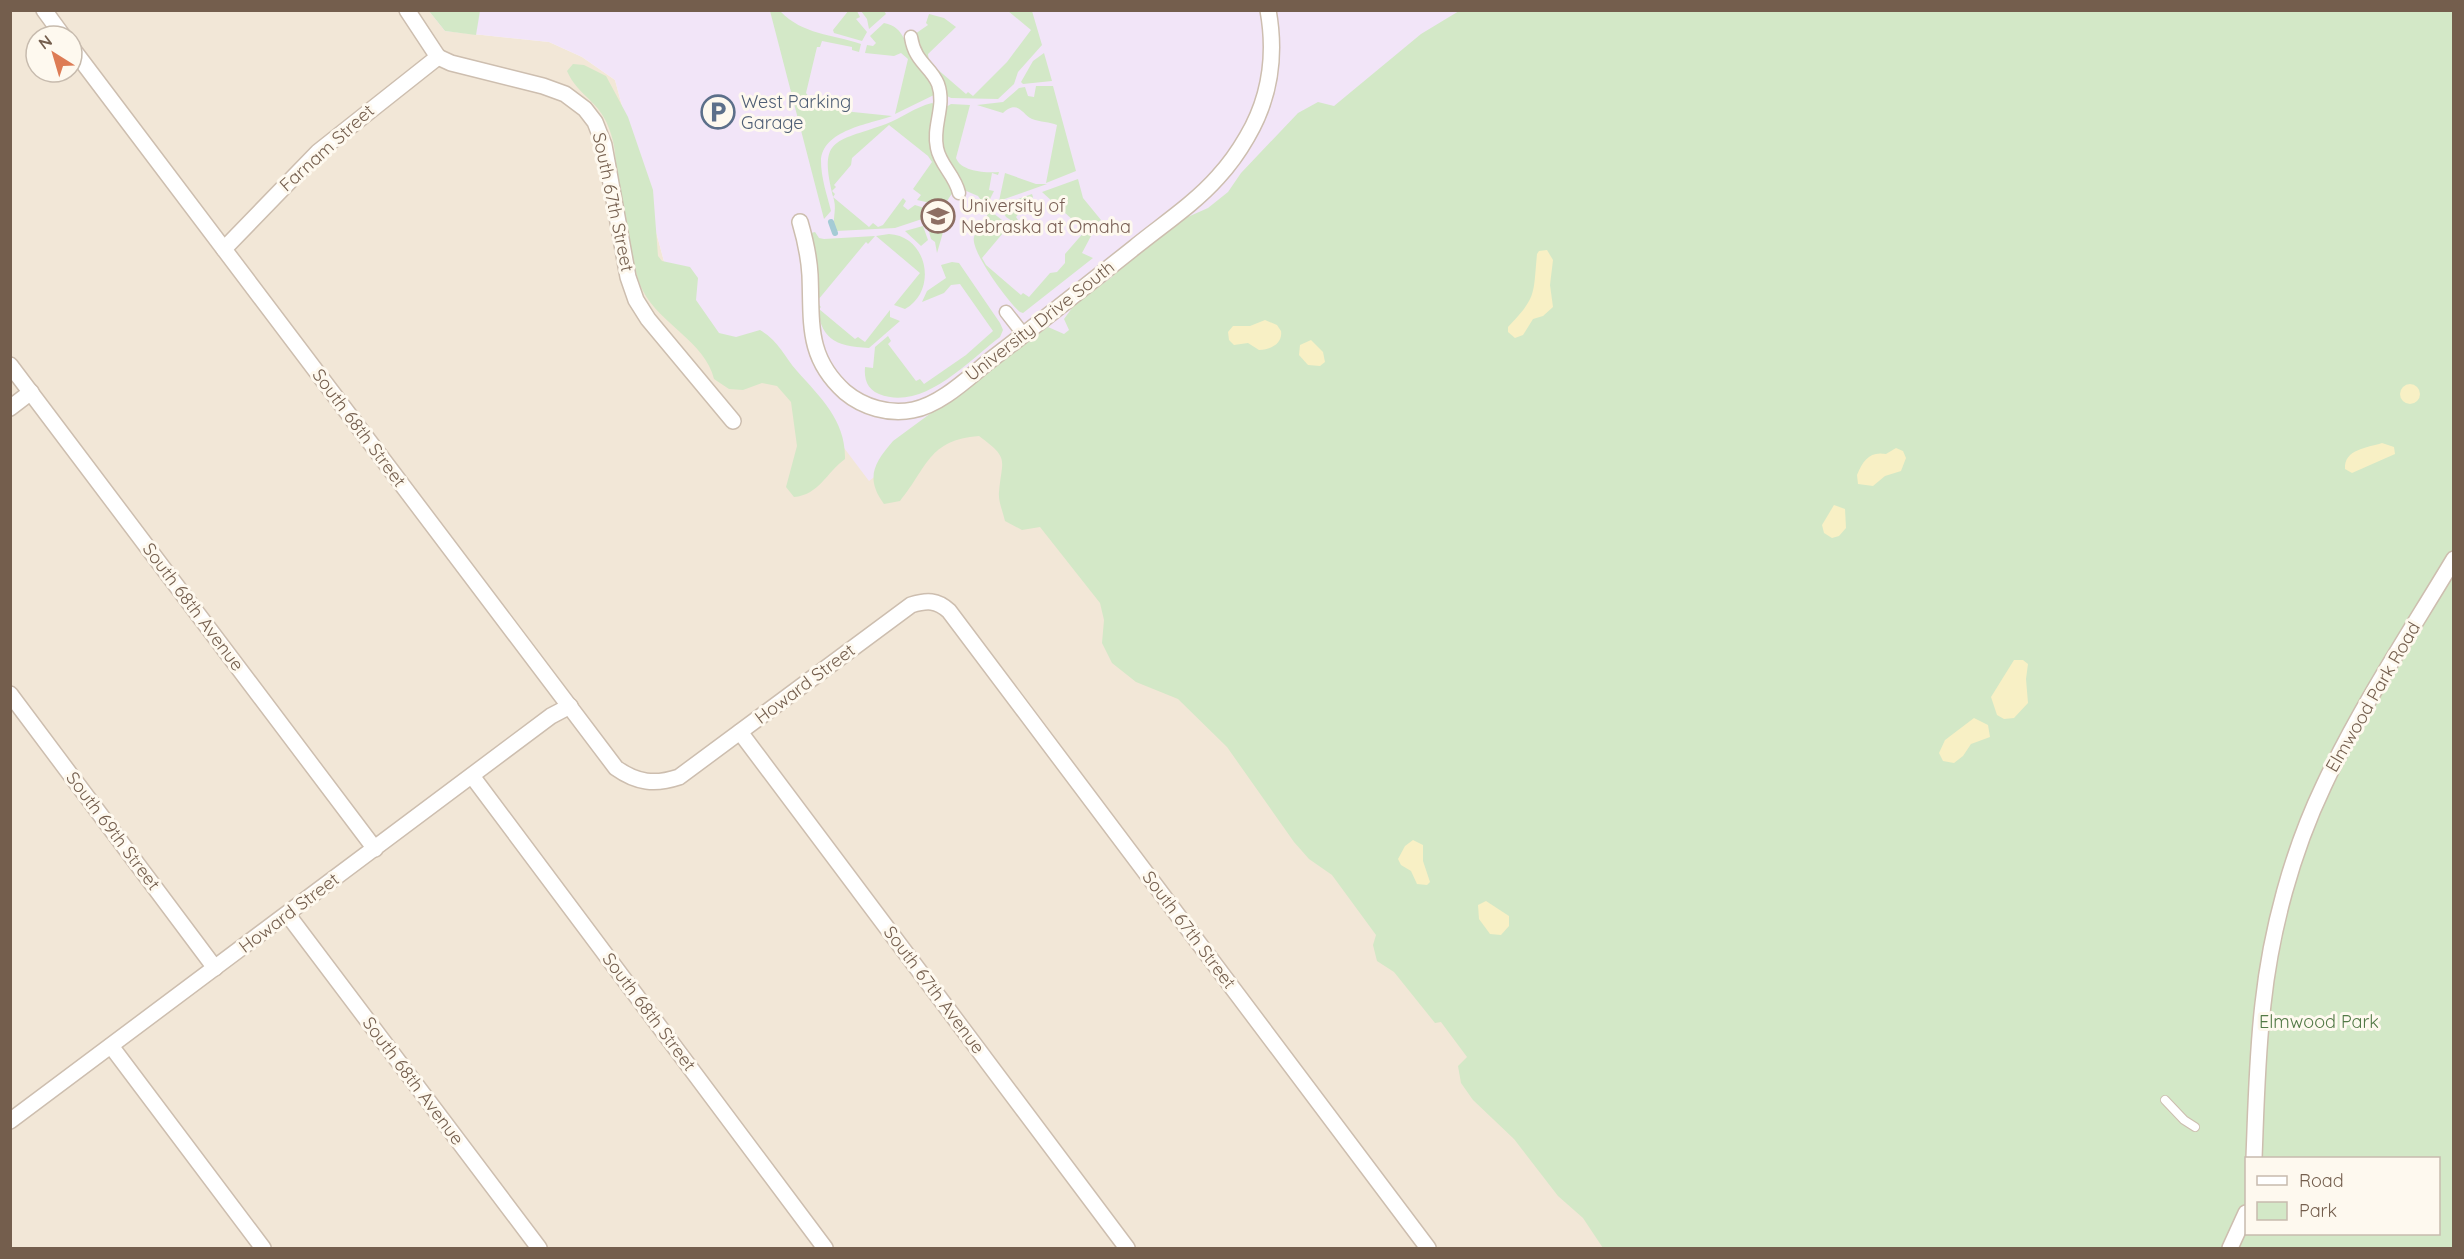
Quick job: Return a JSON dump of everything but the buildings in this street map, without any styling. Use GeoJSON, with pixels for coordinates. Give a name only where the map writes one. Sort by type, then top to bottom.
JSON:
{"type":"FeatureCollection","features":[{"type":"Feature","properties":{"kind":"street"},"geometry":{"type":"LineString","coordinates":[[44,10],[54,24]]}},
{"type":"Feature","properties":{"kind":"street"},"geometry":{"type":"LineString","coordinates":[[407,10],[438,57]]}},
{"type":"Feature","properties":{"kind":"street","name":"University Drive South"},"geometry":{"type":"LineString","coordinates":[[800,222],[809,261],[810,322],[813,344],[830,376],[848,394],[882,411],[912,411],[926,406],[1024,335],[1203,192],[1240,150],[1259,115],[1267,89],[1272,43],[1268,10]]}},
{"type":"Feature","properties":{"kind":"street"},"geometry":{"type":"LineString","coordinates":[[911,37],[919,61],[939,87],[941,106],[936,132],[937,150],[952,173],[959,193]]}},
{"type":"Feature","properties":{"kind":"street","name":"Farnam Street"},"geometry":{"type":"LineString","coordinates":[[224,249],[318,152],[438,57]]}},
{"type":"Feature","properties":{"kind":"street","name":"South 67th Street"},"geometry":{"type":"LineString","coordinates":[[438,57],[451,63],[543,86],[565,94],[585,109],[595,122],[604,145],[628,277],[636,300],[648,319],[734,422]]}},
{"type":"Feature","properties":{"kind":"street","name":"South 68th Street"},"geometry":{"type":"LineString","coordinates":[[84,64],[616,768],[630,777],[650,783],[663,783]]}},
{"type":"Feature","properties":{"kind":"street"},"geometry":{"type":"LineString","coordinates":[[1006,312],[1024,335]]}},
{"type":"Feature","properties":{"kind":"street","name":"South 68th Avenue"},"geometry":{"type":"LineString","coordinates":[[10,365],[375,849]]}},
{"type":"Feature","properties":{"kind":"street"},"geometry":{"type":"LineString","coordinates":[[10,408],[32,392]]}},
{"type":"Feature","properties":{"kind":"street","name":"Elmwood Park Road"},"geometry":{"type":"LineString","coordinates":[[2254,1157],[2263,1002],[2280,914],[2295,863],[2323,786],[2366,702],[2454,559]]}},
{"type":"Feature","properties":{"kind":"street","name":"Howard Street"},"geometry":{"type":"LineString","coordinates":[[663,783],[679,777],[911,605],[922,602],[939,602],[949,611]]}},
{"type":"Feature","properties":{"kind":"street","name":"South 67th Street"},"geometry":{"type":"LineString","coordinates":[[949,611],[1428,1248]]}},
{"type":"Feature","properties":{"kind":"street","name":"South 69th Street"},"geometry":{"type":"LineString","coordinates":[[10,694],[215,968]]}},
{"type":"Feature","properties":{"kind":"street","name":"Howard Street"},"geometry":{"type":"LineString","coordinates":[[10,1121],[551,717],[570,706]]}},
{"type":"Feature","properties":{"kind":"street","name":"South 67th Avenue"},"geometry":{"type":"LineString","coordinates":[[740,732],[1127,1248]]}},
{"type":"Feature","properties":{"kind":"street","name":"South 68th Street"},"geometry":{"type":"LineString","coordinates":[[472,776],[825,1248]]}},
{"type":"Feature","properties":{"kind":"street","name":"South 68th Avenue"},"geometry":{"type":"LineString","coordinates":[[288,915],[538,1248]]}},
{"type":"Feature","properties":{"kind":"street"},"geometry":{"type":"LineString","coordinates":[[111,1046],[263,1248]]}},
{"type":"Feature","properties":{"kind":"street"},"geometry":{"type":"LineString","coordinates":[[2230,1248],[2245,1217]]}},
{"type":"Feature","properties":{"kind":"lane"},"geometry":{"type":"LineString","coordinates":[[2165,1100],[2195,1127]]}},
{"type":"Feature","properties":{"kind":"shaded area"},"geometry":{"type":"Polygon","coordinates":[[[10,11],[429,11],[445,31],[549,42],[582,57],[615,80],[669,280],[976,399],[1616,1248],[11,1248],[10,11]]]}},
{"type":"Feature","properties":{"kind":"shaded area","name":"University of Nebraska at Omaha"},"geometry":{"type":"Polygon","coordinates":[[[429,11],[1495,11],[869,481],[786,371],[744,369],[669,280],[615,80],[582,57],[549,42],[445,31],[429,11]]]}},
{"type":"Feature","properties":{"kind":"green space"},"geometry":{"type":"Polygon","coordinates":[[[849,10],[857,11],[860,17],[856,19],[867,32],[862,41],[834,33],[833,30],[849,10]]]}},
{"type":"Feature","properties":{"kind":"green space"},"geometry":{"type":"Polygon","coordinates":[[[429,11],[480,11],[476,35],[445,31],[429,11]]]}},
{"type":"Feature","properties":{"kind":"green space"},"geometry":{"type":"Polygon","coordinates":[[[770,11],[780,11],[798,25],[818,33],[861,44],[859,52],[852,50],[852,47],[822,41],[820,47],[817,47],[806,93],[809,97],[814,98],[814,102],[853,112],[892,116],[838,135],[823,150],[822,174],[831,211],[824,219],[770,11]]]}},
{"type":"Feature","properties":{"kind":"green space"},"geometry":{"type":"Polygon","coordinates":[[[861,11],[884,11],[886,14],[869,29],[867,19],[861,11]]]}},
{"type":"Feature","properties":{"kind":"green space"},"geometry":{"type":"Polygon","coordinates":[[[1008,11],[1032,11],[1042,45],[1018,72],[1014,84],[998,99],[951,98],[945,95],[923,60],[915,34],[928,25],[926,23],[929,14],[944,18],[956,27],[928,54],[929,62],[966,94],[968,92],[973,96],[1007,62],[1031,30],[1008,11]]]}},
{"type":"Feature","properties":{"kind":"green space","name":"Elmwood Park"},"geometry":{"type":"Polygon","coordinates":[[[1459,11],[2453,11],[2453,1248],[1603,1248],[1583,1218],[1558,1196],[1514,1139],[1473,1100],[1461,1083],[1458,1066],[1467,1057],[1441,1022],[1435,1023],[1394,972],[1377,961],[1373,945],[1376,935],[1332,875],[1309,859],[1294,842],[1227,747],[1178,699],[1136,682],[1112,663],[1102,643],[1104,620],[1100,603],[1040,527],[1022,530],[1005,521],[999,495],[1002,460],[996,450],[979,436],[949,443],[931,457],[900,501],[884,504],[878,495],[873,478],[881,456],[893,441],[1048,327],[1064,334],[1069,330],[1064,319],[1075,304],[1112,277],[1135,250],[1172,224],[1208,208],[1228,192],[1241,173],[1298,113],[1318,102],[1334,106],[1421,34],[1459,11]]]}},
{"type":"Feature","properties":{"kind":"green space"},"geometry":{"type":"Polygon","coordinates":[[[884,23],[891,25],[901,33],[915,63],[936,94],[895,114],[908,59],[901,53],[894,56],[865,53],[867,45],[873,46],[876,43],[870,36],[884,23]]]}},
{"type":"Feature","properties":{"kind":"green space"},"geometry":{"type":"Polygon","coordinates":[[[1044,53],[1052,81],[1023,84],[1021,82],[1033,61],[1044,53]]]}},
{"type":"Feature","properties":{"kind":"green space"},"geometry":{"type":"Polygon","coordinates":[[[573,64],[584,65],[606,76],[628,117],[653,190],[658,256],[662,261],[690,267],[698,278],[696,300],[719,333],[736,337],[760,330],[772,339],[823,401],[837,422],[844,445],[845,459],[810,492],[794,497],[786,487],[797,446],[791,402],[777,386],[762,383],[743,390],[729,389],[714,379],[702,354],[660,313],[643,291],[636,273],[619,191],[611,134],[601,113],[577,87],[567,71],[573,64]]]}},
{"type":"Feature","properties":{"kind":"green space"},"geometry":{"type":"Polygon","coordinates":[[[1036,86],[1053,86],[1076,171],[1046,183],[1057,125],[1032,119],[1016,107],[1003,113],[977,105],[1003,102],[1019,88],[1025,87],[1028,96],[1034,97],[1036,86]]]}},
{"type":"Feature","properties":{"kind":"green space"},"geometry":{"type":"Polygon","coordinates":[[[932,103],[937,106],[930,148],[948,176],[953,192],[947,201],[935,204],[917,200],[921,195],[913,189],[932,162],[928,156],[889,125],[852,158],[851,165],[834,185],[836,187],[832,191],[828,164],[829,153],[834,146],[853,135],[886,124],[926,105],[932,103]]]}},
{"type":"Feature","properties":{"kind":"green space"},"geometry":{"type":"Polygon","coordinates":[[[951,104],[970,105],[956,158],[959,163],[975,171],[999,172],[998,175],[992,173],[989,190],[994,191],[986,207],[978,196],[964,190],[944,152],[941,135],[946,107],[951,104]]]}},
{"type":"Feature","properties":{"kind":"green space"},"geometry":{"type":"Polygon","coordinates":[[[1005,173],[1036,184],[1047,184],[999,201],[1005,173]]]}},
{"type":"Feature","properties":{"kind":"green space"},"geometry":{"type":"Polygon","coordinates":[[[1078,179],[1083,198],[1101,220],[1087,230],[1091,236],[1082,253],[1093,258],[1023,313],[1020,312],[984,265],[974,244],[975,234],[988,212],[1002,220],[998,225],[1003,229],[1003,233],[982,258],[986,265],[1021,295],[1023,293],[1029,297],[1050,273],[1057,272],[1065,263],[1065,254],[1085,231],[1042,192],[1078,179]]]}},
{"type":"Feature","properties":{"kind":"green space"},"geometry":{"type":"Polygon","coordinates":[[[1032,194],[1033,197],[1016,217],[1018,220],[1015,223],[1006,217],[999,206],[1032,194]]]}},
{"type":"Feature","properties":{"kind":"green space"},"geometry":{"type":"Polygon","coordinates":[[[833,197],[869,227],[873,223],[878,227],[883,225],[903,198],[906,201],[903,206],[908,210],[915,205],[940,213],[895,228],[836,231],[833,197]]]}},
{"type":"Feature","properties":{"kind":"green space"},"geometry":{"type":"Polygon","coordinates":[[[939,220],[946,222],[937,253],[935,242],[931,239],[927,225],[939,220]]]}},
{"type":"Feature","properties":{"kind":"green space"},"geometry":{"type":"Polygon","coordinates":[[[923,226],[928,240],[921,246],[905,231],[923,226]]]}},
{"type":"Feature","properties":{"kind":"green space"},"geometry":{"type":"Polygon","coordinates":[[[815,232],[819,238],[824,239],[875,236],[868,244],[866,242],[818,300],[818,269],[811,233],[815,232]]]}},
{"type":"Feature","properties":{"kind":"green space"},"geometry":{"type":"Polygon","coordinates":[[[889,234],[902,237],[913,244],[924,266],[925,278],[922,290],[915,301],[905,309],[894,305],[920,273],[876,236],[889,234]]]}},
{"type":"Feature","properties":{"kind":"green space"},"geometry":{"type":"Polygon","coordinates":[[[959,263],[1000,323],[1003,330],[1000,337],[959,370],[928,390],[912,396],[896,398],[875,392],[867,383],[865,367],[873,368],[875,347],[888,336],[891,341],[888,344],[916,381],[920,379],[924,384],[966,355],[993,331],[960,284],[951,285],[944,293],[922,302],[927,291],[946,278],[941,265],[959,263]]]}},
{"type":"Feature","properties":{"kind":"green space"},"geometry":{"type":"Polygon","coordinates":[[[817,303],[821,307],[819,309],[855,339],[858,337],[865,342],[890,310],[890,317],[900,321],[869,348],[847,345],[831,338],[826,333],[821,325],[817,303]]]}},
{"type":"Feature","properties":{"kind":"sand"},"geometry":{"type":"Polygon","coordinates":[[[1547,250],[1553,260],[1550,285],[1553,307],[1543,316],[1533,319],[1523,335],[1515,338],[1508,332],[1508,327],[1532,295],[1537,254],[1539,251],[1547,250]]]}},
{"type":"Feature","properties":{"kind":"sand"},"geometry":{"type":"Polygon","coordinates":[[[1265,320],[1277,325],[1281,331],[1278,343],[1271,347],[1259,350],[1248,343],[1234,345],[1229,340],[1228,332],[1233,326],[1250,326],[1265,320]]]}},
{"type":"Feature","properties":{"kind":"sand"},"geometry":{"type":"Polygon","coordinates":[[[1311,340],[1323,352],[1325,362],[1320,366],[1308,365],[1299,355],[1300,345],[1311,340]]]}},
{"type":"Feature","properties":{"kind":"sand"},"geometry":{"type":"Polygon","coordinates":[[[2410,384],[2417,387],[2420,394],[2417,401],[2410,404],[2403,401],[2400,394],[2403,387],[2410,384]]]}},
{"type":"Feature","properties":{"kind":"sand"},"geometry":{"type":"Polygon","coordinates":[[[2382,443],[2394,447],[2395,454],[2352,473],[2345,469],[2348,457],[2352,453],[2382,443]]]}},
{"type":"Feature","properties":{"kind":"sand"},"geometry":{"type":"Polygon","coordinates":[[[1896,448],[1903,451],[1906,458],[1901,471],[1885,476],[1873,486],[1858,484],[1857,475],[1871,455],[1886,454],[1896,448]]]}},
{"type":"Feature","properties":{"kind":"sand"},"geometry":{"type":"Polygon","coordinates":[[[1834,505],[1845,509],[1846,528],[1839,536],[1832,538],[1824,533],[1822,525],[1834,505]]]}},
{"type":"Feature","properties":{"kind":"sand"},"geometry":{"type":"Polygon","coordinates":[[[2014,660],[2023,660],[2028,664],[2026,679],[2028,703],[2014,718],[2004,719],[1997,715],[1991,697],[2014,660]]]}},
{"type":"Feature","properties":{"kind":"sand"},"geometry":{"type":"Polygon","coordinates":[[[1974,718],[1988,725],[1990,737],[1971,744],[1963,756],[1954,763],[1943,761],[1939,753],[1945,740],[1974,718]]]}},
{"type":"Feature","properties":{"kind":"sand"},"geometry":{"type":"Polygon","coordinates":[[[1413,840],[1423,845],[1423,861],[1430,882],[1427,885],[1417,884],[1411,871],[1401,865],[1398,859],[1405,846],[1413,840]]]}},
{"type":"Feature","properties":{"kind":"sand"},"geometry":{"type":"Polygon","coordinates":[[[1486,901],[1509,916],[1509,926],[1501,935],[1490,934],[1479,919],[1478,905],[1486,901]]]}},
{"type":"Feature","properties":{"kind":"waterway"},"geometry":{"type":"LineString","coordinates":[[831,222],[835,233]]}},
{"type":"Feature","properties":{"kind":"place","name":"West Parking Garage"},"geometry":{"type":"Point","coordinates":[718,112]}},
{"type":"Feature","properties":{"kind":"place","name":"University of Nebraska at Omaha"},"geometry":{"type":"Point","coordinates":[938,216]}}]}
